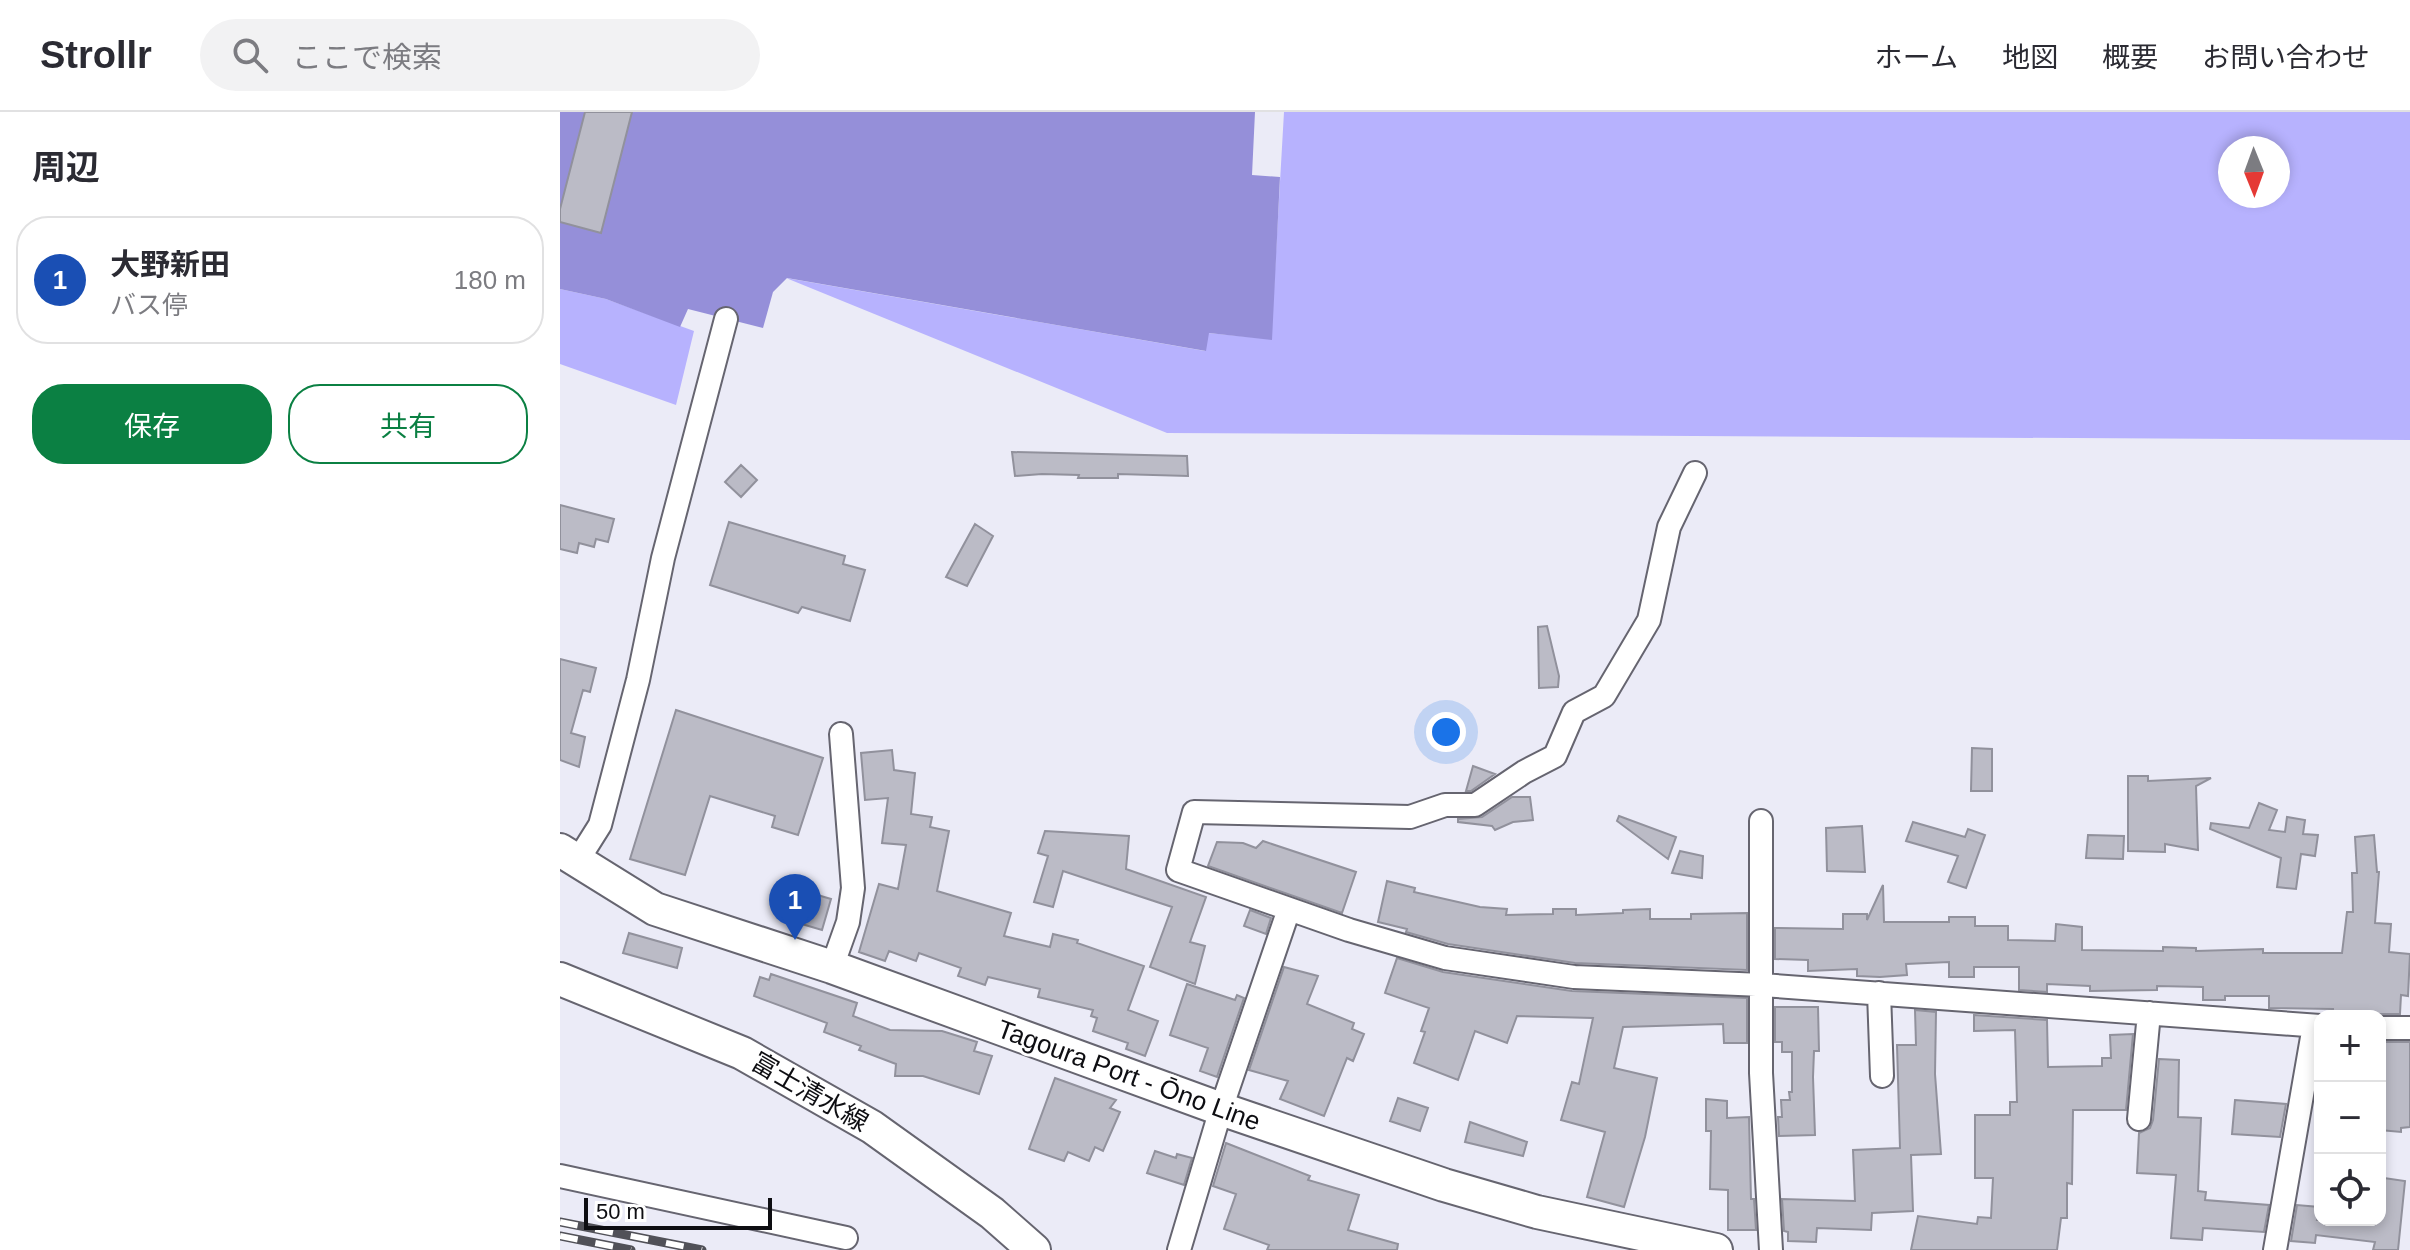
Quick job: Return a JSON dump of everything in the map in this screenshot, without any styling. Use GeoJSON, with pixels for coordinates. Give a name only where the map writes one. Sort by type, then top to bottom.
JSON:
{"type":"FeatureCollection","features":[{"type":"Feature","properties":{"kind":"main road","name":"Tagoura Port - Ōno Line"},"geometry":{"type":"LineString","coordinates":[[569,855],[655,909],[832,967],[1221,1109],[1444,1185],[1537,1212],[1716,1250]]}},
{"type":"Feature","properties":{"kind":"main road","name":"富士清水線"},"geometry":{"type":"LineString","coordinates":[[560,979],[742,1053],[872,1127],[992,1213],[1034,1250]]}},
{"type":"Feature","properties":{"kind":"street"},"geometry":{"type":"LineString","coordinates":[[569,855],[600,825],[638,680],[663,558],[726,319]]}},
{"type":"Feature","properties":{"kind":"street"},"geometry":{"type":"LineString","coordinates":[[1695,473],[1669,527],[1649,620],[1604,696],[1574,712],[1555,756],[1524,772],[1475,805],[1445,805],[1410,817],[1194,812],[1178,870],[1349,930],[1445,958],[1574,977],[1762,985],[2314,1026]]}},
{"type":"Feature","properties":{"kind":"street"},"geometry":{"type":"LineString","coordinates":[[832,967],[848,922],[853,888],[841,734]]}},
{"type":"Feature","properties":{"kind":"street"},"geometry":{"type":"LineString","coordinates":[[1761,821],[1761,1073],[1771,1250]]}},
{"type":"Feature","properties":{"kind":"street"},"geometry":{"type":"LineString","coordinates":[[1179,1250],[1221,1109],[1289,909]]}},
{"type":"Feature","properties":{"kind":"street"},"geometry":{"type":"LineString","coordinates":[[1879,993],[1882,1076]]}},
{"type":"Feature","properties":{"kind":"street"},"geometry":{"type":"LineString","coordinates":[[2139,1119],[2149,1013]]}},
{"type":"Feature","properties":{"kind":"street"},"geometry":{"type":"LineString","coordinates":[[2386,1028],[2410,1028]]}},
{"type":"Feature","properties":{"kind":"street"},"geometry":{"type":"LineString","coordinates":[[2275,1250],[2314,1042]]}},
{"type":"Feature","properties":{"kind":"street"},"geometry":{"type":"LineString","coordinates":[[560,1176],[846,1238]]}},
{"type":"Feature","properties":{"kind":"shaded area"},"geometry":{"type":"Polygon","coordinates":[[[560,112],[1255,112],[1252,175],[1280,177],[1272,340],[1209,333],[1206,351],[787,278],[773,292],[763,328],[688,309],[680,327],[606,299],[560,289],[560,112]]]}},
{"type":"Feature","properties":{"kind":"shaded area"},"geometry":{"type":"Polygon","coordinates":[[[1284,112],[2410,112],[2410,440],[1167,433],[786,278],[1205,351],[1208,333],[1271,339],[1284,112]]]}},
{"type":"Feature","properties":{"kind":"shaded area"},"geometry":{"type":"Polygon","coordinates":[[[560,289],[606,299],[694,331],[676,405],[560,364],[560,289]]]}},
{"type":"Feature","properties":{"kind":"building"},"geometry":{"type":"Polygon","coordinates":[[[585,112],[632,112],[601,233],[560,222],[560,209],[585,112]]]}},
{"type":"Feature","properties":{"kind":"building"},"geometry":{"type":"Polygon","coordinates":[[[1012,452],[1187,456],[1188,476],[1015,476],[1012,452]]]}},
{"type":"Feature","properties":{"kind":"building"},"geometry":{"type":"Polygon","coordinates":[[[741,465],[757,480],[741,497],[725,482],[741,465]]]}},
{"type":"Feature","properties":{"kind":"building"},"geometry":{"type":"Polygon","coordinates":[[[560,505],[614,519],[608,542],[596,539],[594,547],[579,543],[577,553],[560,549],[560,505]]]}},
{"type":"Feature","properties":{"kind":"building"},"geometry":{"type":"Polygon","coordinates":[[[729,522],[845,556],[843,564],[865,570],[850,621],[802,607],[798,613],[710,585],[729,522]]]}},
{"type":"Feature","properties":{"kind":"building"},"geometry":{"type":"Polygon","coordinates":[[[975,524],[993,536],[967,586],[946,577],[975,524]]]}},
{"type":"Feature","properties":{"kind":"building"},"geometry":{"type":"Polygon","coordinates":[[[1547,626],[1559,676],[1558,687],[1539,688],[1538,627],[1547,626]]]}},
{"type":"Feature","properties":{"kind":"building"},"geometry":{"type":"Polygon","coordinates":[[[560,659],[596,668],[590,692],[583,690],[571,733],[585,737],[579,767],[560,760],[560,659]]]}},
{"type":"Feature","properties":{"kind":"building"},"geometry":{"type":"Polygon","coordinates":[[[676,710],[823,758],[798,835],[772,827],[775,816],[710,796],[685,875],[630,859],[676,710]]]}},
{"type":"Feature","properties":{"kind":"building"},"geometry":{"type":"Polygon","coordinates":[[[1972,748],[1992,749],[1992,791],[1971,791],[1972,748]]]}},
{"type":"Feature","properties":{"kind":"building"},"geometry":{"type":"Polygon","coordinates":[[[892,750],[894,770],[915,773],[911,814],[932,817],[930,827],[949,831],[937,891],[1011,913],[1004,936],[1050,947],[1053,934],[1078,940],[1077,943],[1144,966],[1128,1010],[1158,1021],[1145,1056],[1126,1049],[1128,1043],[1093,1031],[1097,1018],[1091,1016],[1093,1010],[1038,997],[1040,989],[988,977],[985,985],[958,976],[961,968],[919,953],[916,961],[889,951],[885,961],[859,952],[879,884],[898,889],[906,845],[882,843],[888,798],[865,800],[861,753],[892,750]]]}},
{"type":"Feature","properties":{"kind":"building"},"geometry":{"type":"Polygon","coordinates":[[[1473,766],[1495,774],[1471,791],[1466,791],[1473,766]]]}},
{"type":"Feature","properties":{"kind":"building"},"geometry":{"type":"Polygon","coordinates":[[[2128,776],[2148,776],[2148,781],[2211,778],[2196,786],[2198,850],[2165,844],[2165,852],[2128,851],[2128,776]]]}},
{"type":"Feature","properties":{"kind":"building"},"geometry":{"type":"Polygon","coordinates":[[[1512,797],[1530,797],[1533,820],[1513,822],[1495,830],[1492,826],[1458,822],[1458,819],[1482,817],[1512,797]]]}},
{"type":"Feature","properties":{"kind":"building"},"geometry":{"type":"Polygon","coordinates":[[[2259,803],[2277,810],[2269,830],[2285,832],[2287,817],[2305,820],[2303,834],[2318,835],[2315,856],[2301,854],[2296,889],[2277,887],[2281,858],[2210,829],[2211,823],[2249,828],[2259,803]]]}},
{"type":"Feature","properties":{"kind":"building"},"geometry":{"type":"Polygon","coordinates":[[[1619,816],[1676,837],[1668,859],[1617,821],[1619,816]]]}},
{"type":"Feature","properties":{"kind":"building"},"geometry":{"type":"Polygon","coordinates":[[[1913,822],[1965,837],[1968,829],[1985,835],[1966,888],[1948,882],[1958,856],[1906,841],[1913,822]]]}},
{"type":"Feature","properties":{"kind":"building"},"geometry":{"type":"Polygon","coordinates":[[[1862,826],[1865,872],[1827,871],[1826,828],[1862,826]]]}},
{"type":"Feature","properties":{"kind":"building"},"geometry":{"type":"Polygon","coordinates":[[[1045,831],[1129,836],[1126,869],[1206,897],[1190,942],[1205,946],[1195,984],[1150,967],[1172,907],[1063,871],[1053,907],[1034,902],[1048,856],[1038,853],[1045,831]]]}},
{"type":"Feature","properties":{"kind":"building"},"geometry":{"type":"Polygon","coordinates":[[[2088,835],[2124,836],[2123,859],[2086,858],[2088,835]]]}},
{"type":"Feature","properties":{"kind":"building"},"geometry":{"type":"Polygon","coordinates":[[[2374,835],[2379,872],[2375,923],[2391,924],[2389,952],[2410,954],[2408,996],[2401,995],[2400,1014],[2386,1014],[2386,1010],[2269,1008],[2269,996],[2225,996],[2225,1000],[2203,1000],[2203,987],[2157,986],[2157,990],[2090,991],[2090,986],[2047,984],[2047,992],[2019,990],[2019,967],[1974,967],[1974,977],[1949,977],[1949,962],[1906,964],[1907,975],[1880,977],[1857,976],[1857,969],[1808,971],[1808,960],[1775,959],[1775,928],[1843,929],[1843,914],[1867,914],[1867,920],[1883,885],[1884,922],[1949,922],[1949,917],[1975,917],[1975,926],[2008,926],[2008,940],[2055,941],[2056,924],[2082,927],[2082,950],[2163,951],[2163,947],[2196,948],[2196,951],[2263,949],[2263,953],[2342,953],[2347,912],[2353,912],[2352,873],[2357,873],[2355,837],[2374,835]]]}},
{"type":"Feature","properties":{"kind":"building"},"geometry":{"type":"Polygon","coordinates":[[[1263,841],[1356,872],[1342,913],[1208,866],[1217,842],[1243,843],[1256,848],[1263,841]]]}},
{"type":"Feature","properties":{"kind":"building"},"geometry":{"type":"Polygon","coordinates":[[[1680,851],[1703,856],[1702,878],[1672,873],[1680,851]]]}},
{"type":"Feature","properties":{"kind":"building"},"geometry":{"type":"Polygon","coordinates":[[[1387,881],[1415,888],[1414,892],[1480,907],[1507,909],[1506,915],[1553,914],[1553,909],[1576,909],[1576,915],[1650,909],[1650,919],[1691,919],[1691,914],[1747,913],[1747,970],[1575,963],[1448,944],[1378,922],[1387,881]]]}},
{"type":"Feature","properties":{"kind":"building"},"geometry":{"type":"Polygon","coordinates":[[[804,891],[831,899],[822,930],[795,922],[804,891]]]}},
{"type":"Feature","properties":{"kind":"building"},"geometry":{"type":"Polygon","coordinates":[[[1250,910],[1271,918],[1266,934],[1244,926],[1250,910]]]}},
{"type":"Feature","properties":{"kind":"building"},"geometry":{"type":"Polygon","coordinates":[[[629,933],[682,948],[677,968],[623,953],[629,933]]]}},
{"type":"Feature","properties":{"kind":"building"},"geometry":{"type":"Polygon","coordinates":[[[1397,958],[1443,972],[1572,991],[1747,998],[1747,1043],[1724,1043],[1723,1024],[1623,1027],[1614,1068],[1657,1078],[1645,1137],[1624,1207],[1587,1197],[1605,1132],[1561,1120],[1572,1082],[1579,1084],[1593,1018],[1517,1016],[1507,1043],[1475,1031],[1458,1080],[1414,1063],[1425,1032],[1421,1031],[1429,1008],[1385,993],[1397,958]]]}},
{"type":"Feature","properties":{"kind":"building"},"geometry":{"type":"Polygon","coordinates":[[[1284,967],[1318,976],[1307,1004],[1354,1023],[1352,1029],[1364,1034],[1353,1061],[1347,1058],[1324,1116],[1280,1099],[1288,1081],[1249,1070],[1284,967]]]}},
{"type":"Feature","properties":{"kind":"building"},"geometry":{"type":"Polygon","coordinates":[[[771,974],[857,1003],[853,1016],[890,1030],[942,1031],[977,1042],[974,1051],[992,1056],[979,1094],[923,1076],[895,1076],[896,1064],[824,1032],[827,1023],[754,996],[760,977],[769,980],[771,974]]]}},
{"type":"Feature","properties":{"kind":"building"},"geometry":{"type":"Polygon","coordinates":[[[1187,984],[1235,1000],[1237,995],[1244,998],[1217,1077],[1200,1071],[1208,1048],[1170,1035],[1187,984]]]}},
{"type":"Feature","properties":{"kind":"building"},"geometry":{"type":"Polygon","coordinates":[[[1775,1007],[1818,1007],[1819,1051],[1814,1051],[1813,1077],[1815,1135],[1779,1136],[1781,1100],[1790,1100],[1789,1092],[1792,1092],[1792,1052],[1782,1052],[1782,1042],[1775,1042],[1775,1007]]]}},
{"type":"Feature","properties":{"kind":"building"},"geometry":{"type":"Polygon","coordinates":[[[1915,1010],[1936,1012],[1935,1074],[1941,1154],[1911,1155],[1913,1211],[1872,1213],[1871,1230],[1817,1228],[1816,1242],[1788,1241],[1788,1232],[1784,1231],[1782,1199],[1855,1201],[1853,1150],[1900,1148],[1897,1045],[1916,1045],[1915,1010]]]}},
{"type":"Feature","properties":{"kind":"building"},"geometry":{"type":"Polygon","coordinates":[[[1974,1015],[2047,1020],[2048,1067],[2102,1066],[2102,1058],[2111,1058],[2110,1035],[2133,1034],[2126,1110],[2073,1110],[2072,1184],[2067,1183],[2067,1218],[2061,1218],[2057,1250],[1911,1250],[1918,1216],[1977,1224],[1978,1217],[1991,1218],[1993,1178],[1975,1178],[1975,1115],[2010,1115],[2010,1102],[2017,1102],[2015,1030],[1974,1031],[1974,1015]]]}},
{"type":"Feature","properties":{"kind":"building"},"geometry":{"type":"Polygon","coordinates":[[[2386,1042],[2410,1042],[2410,1127],[2401,1128],[2401,1132],[2386,1131],[2386,1042]]]}},
{"type":"Feature","properties":{"kind":"building"},"geometry":{"type":"Polygon","coordinates":[[[2159,1059],[2179,1060],[2178,1117],[2201,1118],[2198,1191],[2206,1192],[2205,1200],[2269,1205],[2264,1232],[2203,1228],[2202,1240],[2171,1238],[2176,1175],[2137,1173],[2139,1133],[2150,1128],[2153,1120],[2159,1059]]]}},
{"type":"Feature","properties":{"kind":"building"},"geometry":{"type":"Polygon","coordinates":[[[1055,1078],[1116,1100],[1110,1108],[1120,1112],[1103,1151],[1095,1147],[1089,1161],[1068,1152],[1064,1161],[1029,1149],[1055,1078]]]}},
{"type":"Feature","properties":{"kind":"building"},"geometry":{"type":"Polygon","coordinates":[[[1398,1098],[1428,1108],[1420,1131],[1390,1121],[1398,1098]]]}},
{"type":"Feature","properties":{"kind":"building"},"geometry":{"type":"Polygon","coordinates":[[[1706,1099],[1727,1101],[1727,1118],[1749,1117],[1751,1199],[1754,1199],[1756,1230],[1728,1230],[1728,1190],[1710,1189],[1711,1131],[1706,1131],[1706,1099]]]}},
{"type":"Feature","properties":{"kind":"building"},"geometry":{"type":"Polygon","coordinates":[[[2235,1100],[2286,1104],[2280,1137],[2232,1134],[2235,1100]]]}},
{"type":"Feature","properties":{"kind":"building"},"geometry":{"type":"Polygon","coordinates":[[[1470,1122],[1527,1142],[1523,1156],[1465,1142],[1470,1122]]]}},
{"type":"Feature","properties":{"kind":"building"},"geometry":{"type":"Polygon","coordinates":[[[1226,1143],[1310,1176],[1308,1180],[1359,1195],[1348,1230],[1398,1244],[1397,1250],[1267,1250],[1269,1245],[1224,1229],[1236,1194],[1213,1186],[1226,1143]]]}},
{"type":"Feature","properties":{"kind":"building"},"geometry":{"type":"Polygon","coordinates":[[[1155,1151],[1176,1158],[1177,1154],[1192,1158],[1184,1185],[1147,1173],[1155,1151]]]}},
{"type":"Feature","properties":{"kind":"building"},"geometry":{"type":"Polygon","coordinates":[[[2386,1178],[2405,1181],[2398,1250],[2373,1250],[2375,1242],[2316,1235],[2315,1243],[2291,1241],[2297,1205],[2314,1207],[2314,1226],[2386,1226],[2386,1178]]]}},
{"type":"Feature","properties":{"kind":"railway"},"geometry":{"type":"LineString","coordinates":[[560,1222],[702,1250]]}},
{"type":"Feature","properties":{"kind":"railway"},"geometry":{"type":"LineString","coordinates":[[560,1236],[631,1250]]}},
{"type":"Feature","properties":{"kind":"place","name":"大野新田"},"geometry":{"type":"Point","coordinates":[795,940]}}]}
